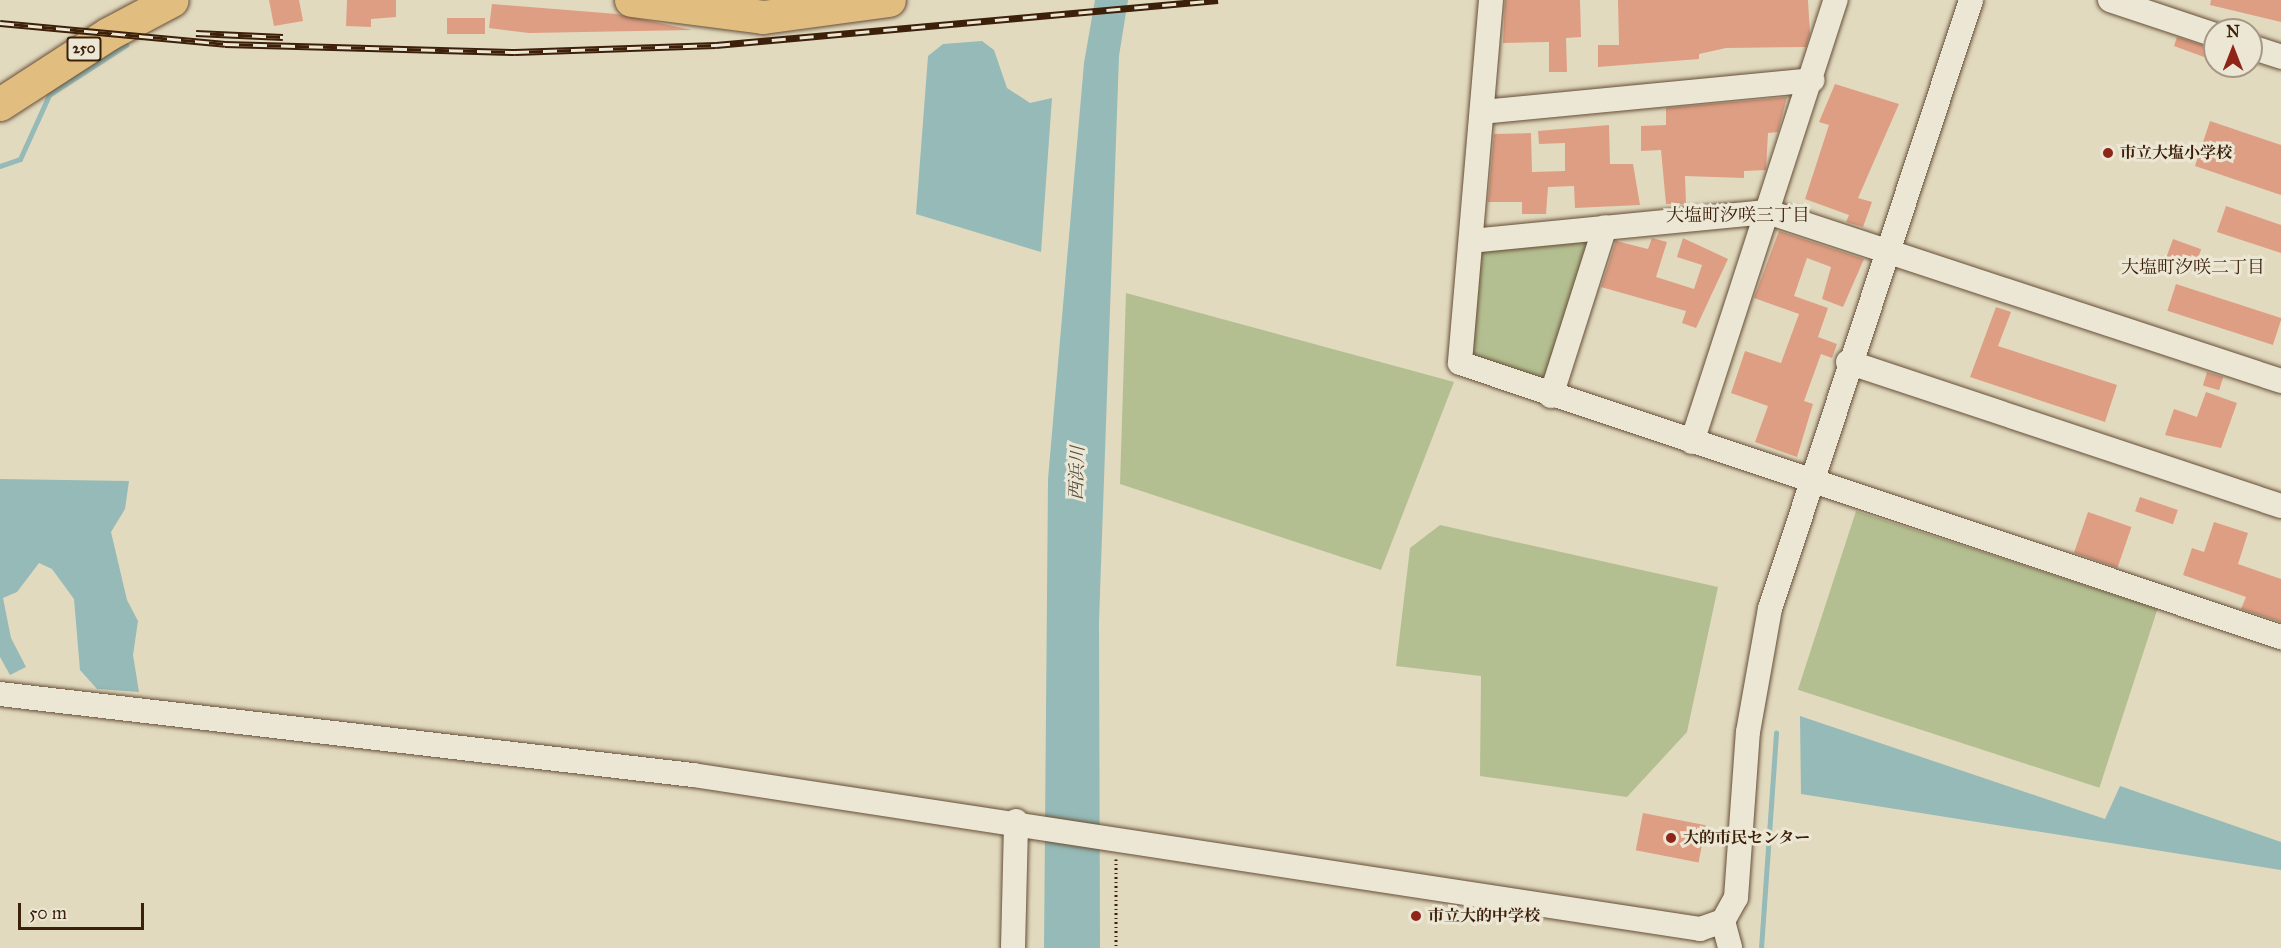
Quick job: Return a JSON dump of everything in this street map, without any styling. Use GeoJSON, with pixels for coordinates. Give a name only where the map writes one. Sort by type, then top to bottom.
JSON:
{"type":"FeatureCollection","features":[{"type":"Feature","properties":{"kind":"highway","name":"250"},"geometry":{"type":"LineString","coordinates":[[0,104],[108,34],[172,0]]}},
{"type":"Feature","properties":{"kind":"highway"},"geometry":{"type":"LineString","coordinates":[[631,0],[763,17],[843,4],[889,0]]}},
{"type":"Feature","properties":{"kind":"street"},"geometry":{"type":"LineString","coordinates":[[1491,0],[1460,363],[1808,482],[2281,637]]}},
{"type":"Feature","properties":{"kind":"street"},"geometry":{"type":"LineString","coordinates":[[1692,442],[1812,80],[1836,0]]}},
{"type":"Feature","properties":{"kind":"street"},"geometry":{"type":"LineString","coordinates":[[0,694],[693,775],[1116,836],[1700,929],[1723,921],[1736,898],[1757,667],[1808,482],[1971,0]]}},
{"type":"Feature","properties":{"kind":"street"},"geometry":{"type":"LineString","coordinates":[[2110,0],[2203,31]]}},
{"type":"Feature","properties":{"kind":"street"},"geometry":{"type":"LineString","coordinates":[[2263,51],[2281,57]]}},
{"type":"Feature","properties":{"kind":"street"},"geometry":{"type":"LineString","coordinates":[[1482,112],[1812,80]]}},
{"type":"Feature","properties":{"kind":"street"},"geometry":{"type":"LineString","coordinates":[[1472,241],[1768,212],[2281,381]]}},
{"type":"Feature","properties":{"kind":"street"},"geometry":{"type":"LineString","coordinates":[[1551,396],[1605,227]]}},
{"type":"Feature","properties":{"kind":"street"},"geometry":{"type":"LineString","coordinates":[[1848,362],[2281,506]]}},
{"type":"Feature","properties":{"kind":"street"},"geometry":{"type":"LineString","coordinates":[[1013,948],[1022,822]]}},
{"type":"Feature","properties":{"kind":"street"},"geometry":{"type":"LineString","coordinates":[[1022,822],[1029,948]]}},
{"type":"Feature","properties":{"kind":"street"},"geometry":{"type":"LineString","coordinates":[[1723,921],[1730,948]]}},
{"type":"Feature","properties":{"kind":"path"},"geometry":{"type":"LineString","coordinates":[[1116,836],[1116,948]]}},
{"type":"Feature","properties":{"kind":"green space"},"geometry":{"type":"Polygon","coordinates":[[[1588,235],[1595,243],[1550,378],[1541,383],[1472,360],[1476,253],[1588,235]]]}},
{"type":"Feature","properties":{"kind":"green space"},"geometry":{"type":"Polygon","coordinates":[[[1126,293],[1454,382],[1381,570],[1120,484],[1126,293]]]}},
{"type":"Feature","properties":{"kind":"green space"},"geometry":{"type":"Polygon","coordinates":[[[1856,511],[2157,609],[2099,788],[1798,690],[1856,511]]]}},
{"type":"Feature","properties":{"kind":"green space"},"geometry":{"type":"Polygon","coordinates":[[[1440,525],[1718,587],[1687,732],[1627,797],[1480,776],[1481,676],[1396,666],[1410,548],[1440,525]]]}},
{"type":"Feature","properties":{"kind":"water","name":"西浜川"},"geometry":{"type":"Polygon","coordinates":[[[1095,0],[1128,0],[1119,56],[1099,621],[1100,948],[1044,948],[1048,479],[1084,63],[1095,0]]]}},
{"type":"Feature","properties":{"kind":"water"},"geometry":{"type":"Polygon","coordinates":[[[982,41],[994,50],[1007,88],[1030,103],[1052,98],[1041,252],[916,214],[928,56],[943,44],[982,41]]]}},
{"type":"Feature","properties":{"kind":"water"},"geometry":{"type":"Polygon","coordinates":[[[0,479],[129,481],[125,509],[111,532],[127,600],[138,621],[133,655],[139,692],[97,689],[80,670],[74,599],[52,569],[39,563],[17,592],[3,598],[11,638],[26,667],[10,675],[0,657],[0,479]]]}},
{"type":"Feature","properties":{"kind":"water"},"geometry":{"type":"Polygon","coordinates":[[[1800,716],[2105,819],[2120,786],[2281,842],[2281,870],[1801,794],[1800,716]]]}},
{"type":"Feature","properties":{"kind":"building"},"geometry":{"type":"Polygon","coordinates":[[[269,0],[299,0],[303,21],[274,26],[269,0]]]}},
{"type":"Feature","properties":{"kind":"building"},"geometry":{"type":"Polygon","coordinates":[[[347,0],[396,0],[396,17],[371,19],[371,27],[346,26],[347,0]]]}},
{"type":"Feature","properties":{"kind":"building"},"geometry":{"type":"Polygon","coordinates":[[[1505,0],[1580,0],[1581,37],[1566,38],[1567,72],[1549,72],[1549,42],[1503,43],[1505,0]]]}},
{"type":"Feature","properties":{"kind":"building"},"geometry":{"type":"Polygon","coordinates":[[[1618,0],[1808,0],[1810,34],[1806,47],[1726,48],[1699,54],[1699,59],[1598,67],[1598,45],[1619,45],[1618,0]]]}},
{"type":"Feature","properties":{"kind":"building"},"geometry":{"type":"Polygon","coordinates":[[[2211,0],[2281,0],[2281,22],[2210,5],[2211,0]]]}},
{"type":"Feature","properties":{"kind":"building"},"geometry":{"type":"Polygon","coordinates":[[[492,4],[617,14],[692,30],[529,33],[489,28],[492,4]]]}},
{"type":"Feature","properties":{"kind":"building"},"geometry":{"type":"Polygon","coordinates":[[[447,18],[485,18],[485,34],[447,34],[447,18]]]}},
{"type":"Feature","properties":{"kind":"building"},"geometry":{"type":"Polygon","coordinates":[[[2177,37],[2203,45],[2203,57],[2174,46],[2177,37]]]}},
{"type":"Feature","properties":{"kind":"building"},"geometry":{"type":"Polygon","coordinates":[[[1835,84],[1899,104],[1858,198],[1872,202],[1863,227],[1846,222],[1849,215],[1805,199],[1829,125],[1819,122],[1835,84]]]}},
{"type":"Feature","properties":{"kind":"building"},"geometry":{"type":"Polygon","coordinates":[[[1787,97],[1778,132],[1768,133],[1766,170],[1744,171],[1744,178],[1685,176],[1686,204],[1666,204],[1661,150],[1641,151],[1641,126],[1666,125],[1666,108],[1787,97]]]}},
{"type":"Feature","properties":{"kind":"building"},"geometry":{"type":"Polygon","coordinates":[[[2210,121],[2281,145],[2281,195],[2195,166],[2210,121]]]}},
{"type":"Feature","properties":{"kind":"building"},"geometry":{"type":"Polygon","coordinates":[[[1609,125],[1610,164],[1633,164],[1640,205],[1575,208],[1574,186],[1548,187],[1546,214],[1522,214],[1522,202],[1488,202],[1494,134],[1531,133],[1532,172],[1565,171],[1565,143],[1539,144],[1538,131],[1609,125]]]}},
{"type":"Feature","properties":{"kind":"building"},"geometry":{"type":"Polygon","coordinates":[[[2226,206],[2281,225],[2281,253],[2217,232],[2226,206]]]}},
{"type":"Feature","properties":{"kind":"building"},"geometry":{"type":"Polygon","coordinates":[[[1779,231],[1864,259],[1843,307],[1822,299],[1831,267],[1807,258],[1794,296],[1828,308],[1818,337],[1837,344],[1832,358],[1821,354],[1804,401],[1813,404],[1797,457],[1755,442],[1768,406],[1731,393],[1745,351],[1781,363],[1799,314],[1754,298],[1779,231]]]}},
{"type":"Feature","properties":{"kind":"building"},"geometry":{"type":"Polygon","coordinates":[[[1652,238],[1667,242],[1656,277],[1694,289],[1702,265],[1677,257],[1683,238],[1728,259],[1696,328],[1682,323],[1686,311],[1601,287],[1616,241],[1648,249],[1652,238]]]}},
{"type":"Feature","properties":{"kind":"building"},"geometry":{"type":"Polygon","coordinates":[[[2173,239],[2201,249],[2193,272],[2165,262],[2173,239]]]}},
{"type":"Feature","properties":{"kind":"building"},"geometry":{"type":"Polygon","coordinates":[[[2176,284],[2281,318],[2273,345],[2167,311],[2176,284]]]}},
{"type":"Feature","properties":{"kind":"building"},"geometry":{"type":"Polygon","coordinates":[[[1996,307],[2011,312],[1998,346],[2117,385],[2105,422],[1970,377],[1996,307]]]}},
{"type":"Feature","properties":{"kind":"building"},"geometry":{"type":"Polygon","coordinates":[[[2207,372],[2223,377],[2219,390],[2203,385],[2207,372]]]}},
{"type":"Feature","properties":{"kind":"building"},"geometry":{"type":"Polygon","coordinates":[[[2206,392],[2237,403],[2221,448],[2165,435],[2174,409],[2197,417],[2206,392]]]}},
{"type":"Feature","properties":{"kind":"building"},"geometry":{"type":"Polygon","coordinates":[[[2140,497],[2178,510],[2173,524],[2135,511],[2140,497]]]}},
{"type":"Feature","properties":{"kind":"building"},"geometry":{"type":"Polygon","coordinates":[[[2088,512],[2131,527],[2117,568],[2074,553],[2088,512]]]}},
{"type":"Feature","properties":{"kind":"building"},"geometry":{"type":"Polygon","coordinates":[[[2214,522],[2248,533],[2238,564],[2281,579],[2281,622],[2241,609],[2246,597],[2183,575],[2192,548],[2204,552],[2214,522]]]}},
{"type":"Feature","properties":{"kind":"building","name":"大的市民センター"},"geometry":{"type":"Polygon","coordinates":[[[1643,813],[1706,825],[1699,863],[1636,850],[1643,813]]]}},
{"type":"Feature","properties":{"kind":"waterway"},"geometry":{"type":"LineString","coordinates":[[0,166],[20,159],[49,95],[126,45]]}},
{"type":"Feature","properties":{"kind":"waterway"},"geometry":{"type":"LineString","coordinates":[[1761,948],[1776,733]]}},
{"type":"Feature","properties":{"kind":"railway"},"geometry":{"type":"LineString","coordinates":[[0,23],[225,44],[515,52],[716,45],[1218,0]]}},
{"type":"Feature","properties":{"kind":"railway"},"geometry":{"type":"LineString","coordinates":[[196,33],[283,37]]}},
{"type":"Feature","properties":{"kind":"place","name":"市立大塩小学校"},"geometry":{"type":"Point","coordinates":[2108,153]}},
{"type":"Feature","properties":{"kind":"place","name":"大的市民センター"},"geometry":{"type":"Point","coordinates":[1671,838]}},
{"type":"Feature","properties":{"kind":"place","name":"市立大的中学校"},"geometry":{"type":"Point","coordinates":[1416,916]}},
{"type":"Feature","properties":{"kind":"district","name":"大塩町汐咲三丁目"},"geometry":{"type":"Point","coordinates":[1738,215]}},
{"type":"Feature","properties":{"kind":"district","name":"大塩町汐咲二丁目"},"geometry":{"type":"Point","coordinates":[2193,267]}}]}
